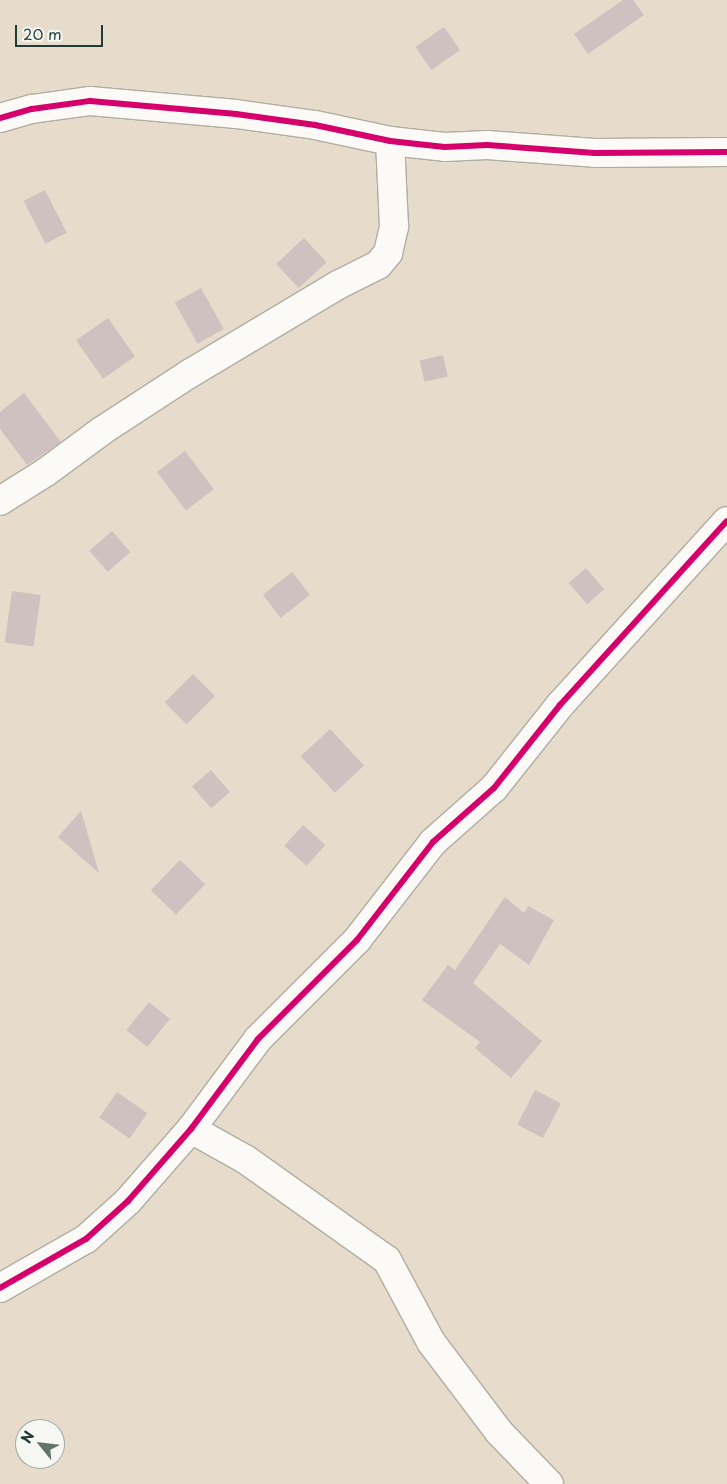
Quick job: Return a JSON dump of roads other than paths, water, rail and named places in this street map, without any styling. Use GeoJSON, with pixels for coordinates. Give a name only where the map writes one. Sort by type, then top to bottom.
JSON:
{"type":"FeatureCollection","features":[{"type":"Feature","properties":{"kind":"street"},"geometry":{"type":"LineString","coordinates":[[0,118],[32,109],[99,101],[236,114],[315,126],[390,141],[445,147],[487,145],[595,153],[727,152]]}},
{"type":"Feature","properties":{"kind":"street"},"geometry":{"type":"LineString","coordinates":[[0,501],[46,472],[103,430],[189,374],[338,285],[378,265],[388,252],[394,226],[390,141]]}},
{"type":"Feature","properties":{"kind":"street"},"geometry":{"type":"LineString","coordinates":[[0,1288],[86,1239],[128,1201],[191,1129],[258,1039],[357,940],[434,842],[494,788],[560,705],[727,521]]}},
{"type":"Feature","properties":{"kind":"street"},"geometry":{"type":"LineString","coordinates":[[191,1129],[245,1159],[387,1260],[431,1342],[499,1432],[549,1484]]}}]}
